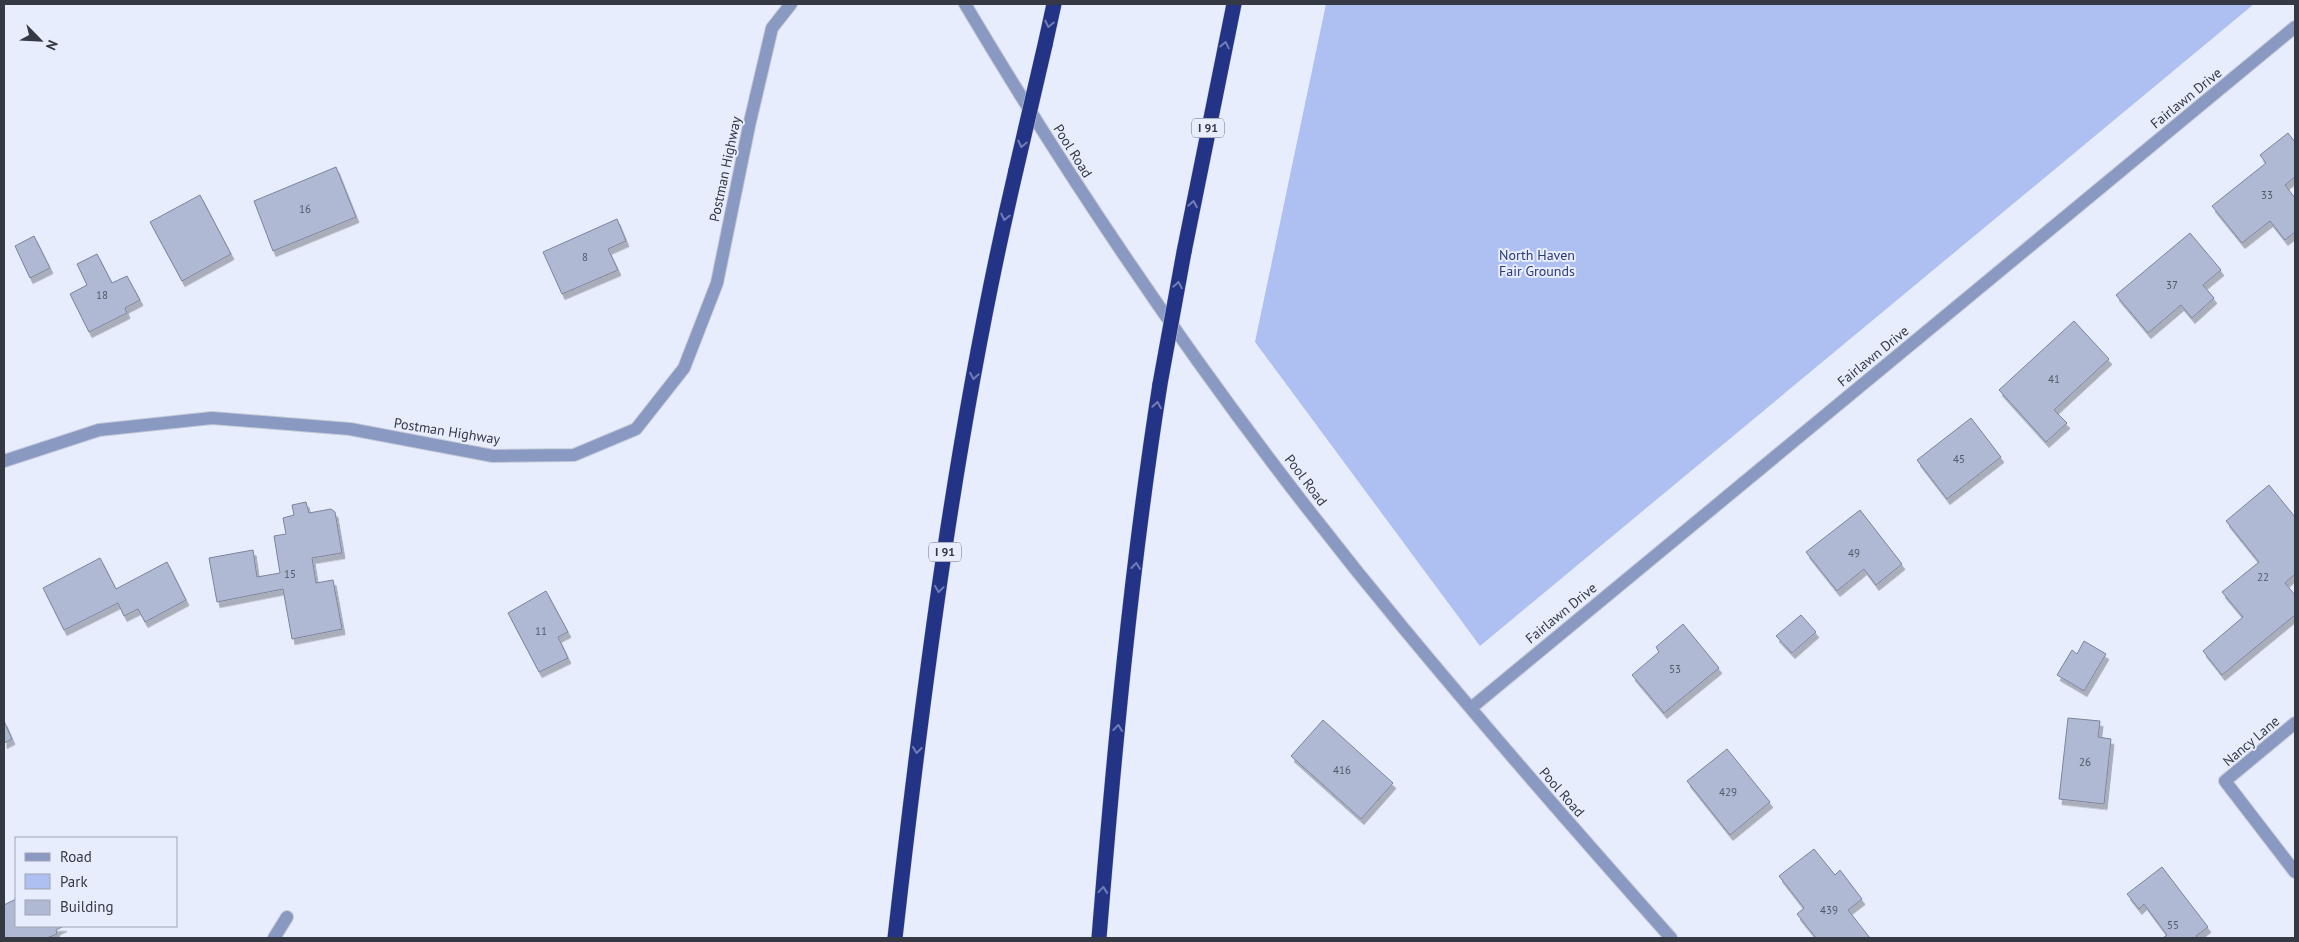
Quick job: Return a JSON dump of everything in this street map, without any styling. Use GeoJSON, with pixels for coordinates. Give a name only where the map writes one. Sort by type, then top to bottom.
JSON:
{"type":"FeatureCollection","features":[{"type":"Feature","properties":{"kind":"highway","name":"I 91"},"geometry":{"type":"LineString","coordinates":[[895,938],[918,742],[951,510],[985,317],[1054,4]]}},
{"type":"Feature","properties":{"kind":"highway","name":"I 91"},"geometry":{"type":"LineString","coordinates":[[1099,938],[1117,731],[1132,596],[1160,384],[1184,252],[1234,4]]}},
{"type":"Feature","properties":{"kind":"street","name":"Postman Highway"},"geometry":{"type":"LineString","coordinates":[[4,461],[99,430],[212,418],[350,429],[493,456],[574,455],[636,429],[684,368],[716,282],[772,28],[791,4]]}},
{"type":"Feature","properties":{"kind":"street","name":"Pool Road"},"geometry":{"type":"LineString","coordinates":[[965,4],[1072,179],[1208,373],[1315,518],[1470,708],[1671,938]]}},
{"type":"Feature","properties":{"kind":"street","name":"Fairlawn Drive"},"geometry":{"type":"LineString","coordinates":[[1470,708],[2295,27]]}},
{"type":"Feature","properties":{"kind":"street","name":"Nancy Lane"},"geometry":{"type":"LineString","coordinates":[[2295,723],[2225,781],[2295,872]]}},
{"type":"Feature","properties":{"kind":"street"},"geometry":{"type":"LineString","coordinates":[[274,938],[287,917]]}},
{"type":"Feature","properties":{"kind":"green space","name":"North Haven Fair Grounds"},"geometry":{"type":"Polygon","coordinates":[[[1326,4],[2254,4],[1480,646],[1255,342],[1326,4]]]}},
{"type":"Feature","properties":{"kind":"building"},"geometry":{"type":"Polygon","coordinates":[[[2288,133],[2295,142],[2295,177],[2285,185],[2295,198],[2295,232],[2285,240],[2270,221],[2242,243],[2212,206],[2266,163],[2260,155],[2288,133]]]}},
{"type":"Feature","properties":{"kind":"building"},"geometry":{"type":"Polygon","coordinates":[[[336,167],[356,217],[273,251],[254,201],[336,167]]]}},
{"type":"Feature","properties":{"kind":"building"},"geometry":{"type":"Polygon","coordinates":[[[200,195],[231,254],[182,281],[150,222],[200,195]]]}},
{"type":"Feature","properties":{"kind":"building"},"geometry":{"type":"Polygon","coordinates":[[[617,219],[626,241],[608,249],[618,270],[562,294],[543,252],[617,219]]]}},
{"type":"Feature","properties":{"kind":"building"},"geometry":{"type":"Polygon","coordinates":[[[2190,233],[2221,270],[2203,285],[2214,298],[2192,318],[2181,305],[2148,333],[2116,295],[2190,233]]]}},
{"type":"Feature","properties":{"kind":"building"},"geometry":{"type":"Polygon","coordinates":[[[34,236],[50,268],[30,278],[15,246],[34,236]]]}},
{"type":"Feature","properties":{"kind":"building"},"geometry":{"type":"Polygon","coordinates":[[[97,254],[112,283],[127,276],[140,300],[125,308],[127,313],[89,332],[70,294],[87,285],[77,264],[97,254]]]}},
{"type":"Feature","properties":{"kind":"building"},"geometry":{"type":"Polygon","coordinates":[[[2074,321],[2109,359],[2054,410],[2067,423],[2046,442],[1999,390],[2074,321]]]}},
{"type":"Feature","properties":{"kind":"building"},"geometry":{"type":"Polygon","coordinates":[[[1971,418],[2001,457],[1947,499],[1917,460],[1971,418]]]}},
{"type":"Feature","properties":{"kind":"building"},"geometry":{"type":"Polygon","coordinates":[[[2269,485],[2295,517],[2295,574],[2285,583],[2295,595],[2295,615],[2222,675],[2203,651],[2243,617],[2222,592],[2259,562],[2226,521],[2269,485]]]}},
{"type":"Feature","properties":{"kind":"building"},"geometry":{"type":"Polygon","coordinates":[[[306,502],[309,513],[331,509],[335,512],[342,553],[312,558],[316,583],[333,580],[342,629],[292,639],[283,589],[217,602],[209,558],[253,550],[257,577],[280,573],[274,536],[286,534],[283,518],[294,515],[292,505],[306,502]]]}},
{"type":"Feature","properties":{"kind":"building"},"geometry":{"type":"Polygon","coordinates":[[[1860,510],[1902,564],[1876,585],[1864,569],[1837,591],[1806,552],[1860,510]]]}},
{"type":"Feature","properties":{"kind":"building"},"geometry":{"type":"Polygon","coordinates":[[[100,558],[116,589],[167,562],[186,600],[145,622],[138,609],[124,616],[118,603],[64,630],[43,588],[100,558]]]}},
{"type":"Feature","properties":{"kind":"building"},"geometry":{"type":"Polygon","coordinates":[[[546,591],[568,632],[558,637],[568,658],[539,672],[508,613],[546,591]]]}},
{"type":"Feature","properties":{"kind":"building"},"geometry":{"type":"Polygon","coordinates":[[[1801,615],[1816,632],[1792,653],[1776,636],[1801,615]]]}},
{"type":"Feature","properties":{"kind":"building"},"geometry":{"type":"Polygon","coordinates":[[[1683,624],[1719,668],[1664,713],[1632,675],[1659,652],[1656,647],[1683,624]]]}},
{"type":"Feature","properties":{"kind":"building"},"geometry":{"type":"Polygon","coordinates":[[[2084,641],[2106,654],[2084,691],[2057,675],[2072,650],[2077,654],[2084,641]]]}},
{"type":"Feature","properties":{"kind":"building"},"geometry":{"type":"Polygon","coordinates":[[[2068,718],[2100,721],[2098,737],[2111,739],[2104,804],[2059,799],[2068,718]]]}},
{"type":"Feature","properties":{"kind":"building"},"geometry":{"type":"Polygon","coordinates":[[[1323,720],[1393,783],[1361,819],[1291,756],[1323,720]]]}},
{"type":"Feature","properties":{"kind":"building"},"geometry":{"type":"Polygon","coordinates":[[[4,721],[12,739],[4,743],[4,721]]]}},
{"type":"Feature","properties":{"kind":"building"},"geometry":{"type":"Polygon","coordinates":[[[1727,749],[1770,802],[1730,835],[1687,781],[1727,749]]]}},
{"type":"Feature","properties":{"kind":"building"},"geometry":{"type":"Polygon","coordinates":[[[1814,849],[1835,875],[1840,870],[1862,899],[1848,910],[1870,938],[1816,938],[1797,914],[1804,908],[1779,876],[1814,849]]]}},
{"type":"Feature","properties":{"kind":"building"},"geometry":{"type":"Polygon","coordinates":[[[2162,867],[2208,927],[2196,936],[2198,938],[2163,938],[2167,935],[2144,904],[2139,909],[2127,894],[2162,867]]]}},
{"type":"Feature","properties":{"kind":"building"},"geometry":{"type":"Polygon","coordinates":[[[15,900],[15,927],[62,927],[56,930],[57,934],[47,938],[4,938],[4,905],[15,900]]]}}]}
